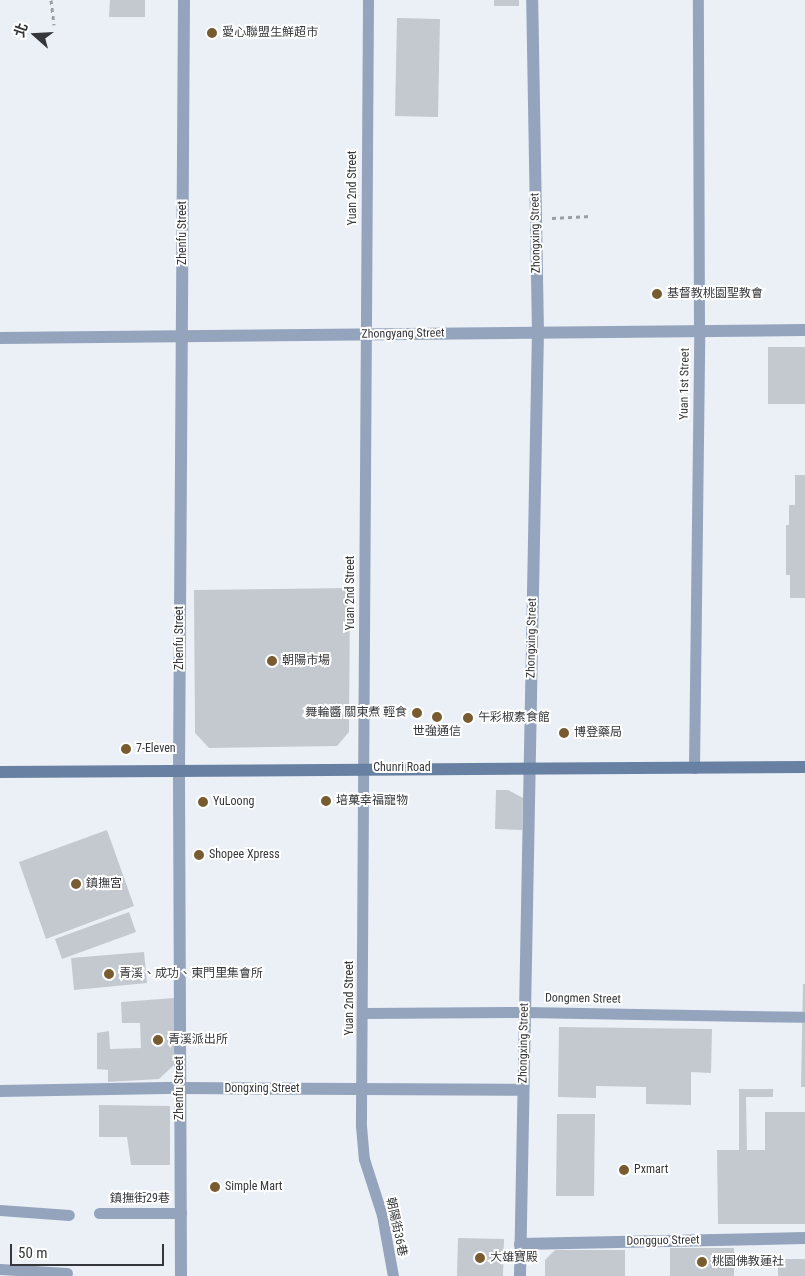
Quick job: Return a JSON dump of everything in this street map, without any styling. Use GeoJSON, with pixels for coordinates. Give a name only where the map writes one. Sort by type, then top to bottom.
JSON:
{"type":"FeatureCollection","features":[{"type":"Feature","properties":{"kind":"street","name":"Zhenfu Street"},"geometry":{"type":"LineString","coordinates":[[181,1276],[179,772],[184,0]]}},
{"type":"Feature","properties":{"kind":"street","name":"Zhongxing Street"},"geometry":{"type":"LineString","coordinates":[[520,1276],[538,333],[532,0]]}},
{"type":"Feature","properties":{"kind":"street","name":"Zhongyang Street"},"geometry":{"type":"LineString","coordinates":[[0,338],[805,330]]}},
{"type":"Feature","properties":{"kind":"street","name":"Chunri Road"},"geometry":{"type":"LineString","coordinates":[[0,772],[179,772],[364,768],[805,767]]}},
{"type":"Feature","properties":{"kind":"street","name":"Dongxing Street"},"geometry":{"type":"LineString","coordinates":[[0,1091],[180,1088],[523,1090]]}},
{"type":"Feature","properties":{"kind":"street","name":"Dongguo Street"},"geometry":{"type":"LineString","coordinates":[[520,1244],[805,1238]]}},
{"type":"Feature","properties":{"kind":"lane","name":"Yuan 2nd Street"},"geometry":{"type":"LineString","coordinates":[[368,0],[364,1159],[372,1184]]}},
{"type":"Feature","properties":{"kind":"lane","name":"Yuan 1st Street"},"geometry":{"type":"LineString","coordinates":[[694,768],[699,332],[698,0]]}},
{"type":"Feature","properties":{"kind":"lane","name":"Dongmen Street"},"geometry":{"type":"LineString","coordinates":[[364,1013],[525,1012],[802,1017]]}},
{"type":"Feature","properties":{"kind":"lane","name":"朝陽街36巷"},"geometry":{"type":"LineString","coordinates":[[372,1184],[382,1215],[393,1276]]}},
{"type":"Feature","properties":{"kind":"lane"},"geometry":{"type":"LineString","coordinates":[[0,1210],[69,1216]]}},
{"type":"Feature","properties":{"kind":"lane","name":"鎮撫街29巷"},"geometry":{"type":"LineString","coordinates":[[99,1213],[181,1213]]}},
{"type":"Feature","properties":{"kind":"lane"},"geometry":{"type":"LineString","coordinates":[[0,1269],[67,1273]]}},
{"type":"Feature","properties":{"kind":"path"},"geometry":{"type":"LineString","coordinates":[[51,0],[54,25]]}},
{"type":"Feature","properties":{"kind":"path"},"geometry":{"type":"LineString","coordinates":[[536,219],[591,216]]}},
{"type":"Feature","properties":{"kind":"building"},"geometry":{"type":"Polygon","coordinates":[[[110,0],[145,0],[145,17],[109,17],[110,0]]]}},
{"type":"Feature","properties":{"kind":"building"},"geometry":{"type":"Polygon","coordinates":[[[494,0],[519,0],[519,6],[494,6],[494,0]]]}},
{"type":"Feature","properties":{"kind":"building"},"geometry":{"type":"Polygon","coordinates":[[[397,18],[440,19],[438,117],[395,116],[397,18]]]}},
{"type":"Feature","properties":{"kind":"building"},"geometry":{"type":"Polygon","coordinates":[[[768,347],[805,347],[805,404],[768,404],[768,347]]]}},
{"type":"Feature","properties":{"kind":"building"},"geometry":{"type":"Polygon","coordinates":[[[795,475],[805,475],[805,598],[790,598],[790,575],[786,575],[786,525],[789,525],[789,505],[795,505],[795,475]]]}},
{"type":"Feature","properties":{"kind":"building","name":"朝陽市場"},"geometry":{"type":"Polygon","coordinates":[[[350,588],[349,732],[337,746],[209,748],[195,733],[194,590],[350,588]]]}},
{"type":"Feature","properties":{"kind":"building"},"geometry":{"type":"Polygon","coordinates":[[[496,790],[508,790],[523,798],[522,830],[495,829],[496,790]]]}},
{"type":"Feature","properties":{"kind":"building","name":"鎮撫宮"},"geometry":{"type":"Polygon","coordinates":[[[107,830],[134,906],[46,939],[19,862],[107,830]]]}},
{"type":"Feature","properties":{"kind":"building"},"geometry":{"type":"Polygon","coordinates":[[[129,912],[136,932],[62,959],[55,939],[129,912]]]}},
{"type":"Feature","properties":{"kind":"building","name":"青溪、成功、東門里集會所"},"geometry":{"type":"Polygon","coordinates":[[[144,952],[147,983],[74,990],[71,958],[144,952]]]}},
{"type":"Feature","properties":{"kind":"building"},"geometry":{"type":"Polygon","coordinates":[[[803,984],[805,984],[805,1087],[801,1087],[803,984]]]}},
{"type":"Feature","properties":{"kind":"building","name":"青溪派出所"},"geometry":{"type":"Polygon","coordinates":[[[174,998],[175,1064],[159,1079],[108,1082],[108,1070],[97,1069],[97,1033],[109,1031],[110,1049],[141,1048],[140,1023],[122,1023],[121,1002],[174,998]]]}},
{"type":"Feature","properties":{"kind":"building"},"geometry":{"type":"Polygon","coordinates":[[[559,1027],[712,1029],[711,1073],[691,1072],[691,1105],[646,1104],[646,1087],[596,1086],[596,1098],[558,1097],[559,1027]]]}},
{"type":"Feature","properties":{"kind":"building"},"geometry":{"type":"Polygon","coordinates":[[[739,1089],[773,1089],[773,1097],[746,1097],[747,1150],[765,1150],[765,1112],[805,1112],[805,1224],[718,1224],[717,1150],[739,1150],[739,1089]]]}},
{"type":"Feature","properties":{"kind":"building"},"geometry":{"type":"Polygon","coordinates":[[[99,1105],[170,1106],[170,1165],[131,1165],[127,1137],[99,1137],[99,1105]]]}},
{"type":"Feature","properties":{"kind":"building"},"geometry":{"type":"Polygon","coordinates":[[[557,1114],[595,1114],[594,1196],[556,1196],[557,1114]]]}},
{"type":"Feature","properties":{"kind":"building","name":"大雄寶殿"},"geometry":{"type":"Polygon","coordinates":[[[458,1238],[504,1239],[503,1276],[457,1276],[458,1238]]]}},
{"type":"Feature","properties":{"kind":"building","name":"桃園佛教蓮社"},"geometry":{"type":"Polygon","coordinates":[[[670,1248],[734,1248],[734,1276],[670,1276],[670,1248]]]}},
{"type":"Feature","properties":{"kind":"building"},"geometry":{"type":"Polygon","coordinates":[[[555,1250],[625,1250],[625,1276],[545,1276],[545,1260],[555,1250]]]}},
{"type":"Feature","properties":{"kind":"building"},"geometry":{"type":"Polygon","coordinates":[[[778,1259],[805,1259],[805,1276],[778,1276],[778,1259]]]}},
{"type":"Feature","properties":{"kind":"place","name":"愛心聯盟生鮮超市"},"geometry":{"type":"Point","coordinates":[212,33]}},
{"type":"Feature","properties":{"kind":"place","name":"基督教桃園聖教會"},"geometry":{"type":"Point","coordinates":[657,294]}},
{"type":"Feature","properties":{"kind":"place","name":"朝陽市場"},"geometry":{"type":"Point","coordinates":[272,661]}},
{"type":"Feature","properties":{"kind":"place","name":"舞輪醬 關東煮 輕食"},"geometry":{"type":"Point","coordinates":[417,713]}},
{"type":"Feature","properties":{"kind":"place","name":"世強通信"},"geometry":{"type":"Point","coordinates":[437,717]}},
{"type":"Feature","properties":{"kind":"place","name":"午彩椒素食館"},"geometry":{"type":"Point","coordinates":[468,718]}},
{"type":"Feature","properties":{"kind":"place","name":"博登藥局"},"geometry":{"type":"Point","coordinates":[564,733]}},
{"type":"Feature","properties":{"kind":"place","name":"7-Eleven"},"geometry":{"type":"Point","coordinates":[126,749]}},
{"type":"Feature","properties":{"kind":"place","name":"培菓幸福寵物"},"geometry":{"type":"Point","coordinates":[326,801]}},
{"type":"Feature","properties":{"kind":"place","name":"YuLoong"},"geometry":{"type":"Point","coordinates":[203,802]}},
{"type":"Feature","properties":{"kind":"place","name":"Shopee Xpress"},"geometry":{"type":"Point","coordinates":[199,855]}},
{"type":"Feature","properties":{"kind":"place","name":"鎮撫宮"},"geometry":{"type":"Point","coordinates":[76,884]}},
{"type":"Feature","properties":{"kind":"place","name":"青溪、成功、東門里集會所"},"geometry":{"type":"Point","coordinates":[109,974]}},
{"type":"Feature","properties":{"kind":"place","name":"青溪派出所"},"geometry":{"type":"Point","coordinates":[158,1040]}},
{"type":"Feature","properties":{"kind":"place","name":"Pxmart"},"geometry":{"type":"Point","coordinates":[624,1170]}},
{"type":"Feature","properties":{"kind":"place","name":"Simple Mart"},"geometry":{"type":"Point","coordinates":[215,1187]}},
{"type":"Feature","properties":{"kind":"place","name":"大雄寶殿"},"geometry":{"type":"Point","coordinates":[480,1258]}},
{"type":"Feature","properties":{"kind":"place","name":"桃園佛教蓮社"},"geometry":{"type":"Point","coordinates":[702,1262]}}]}
